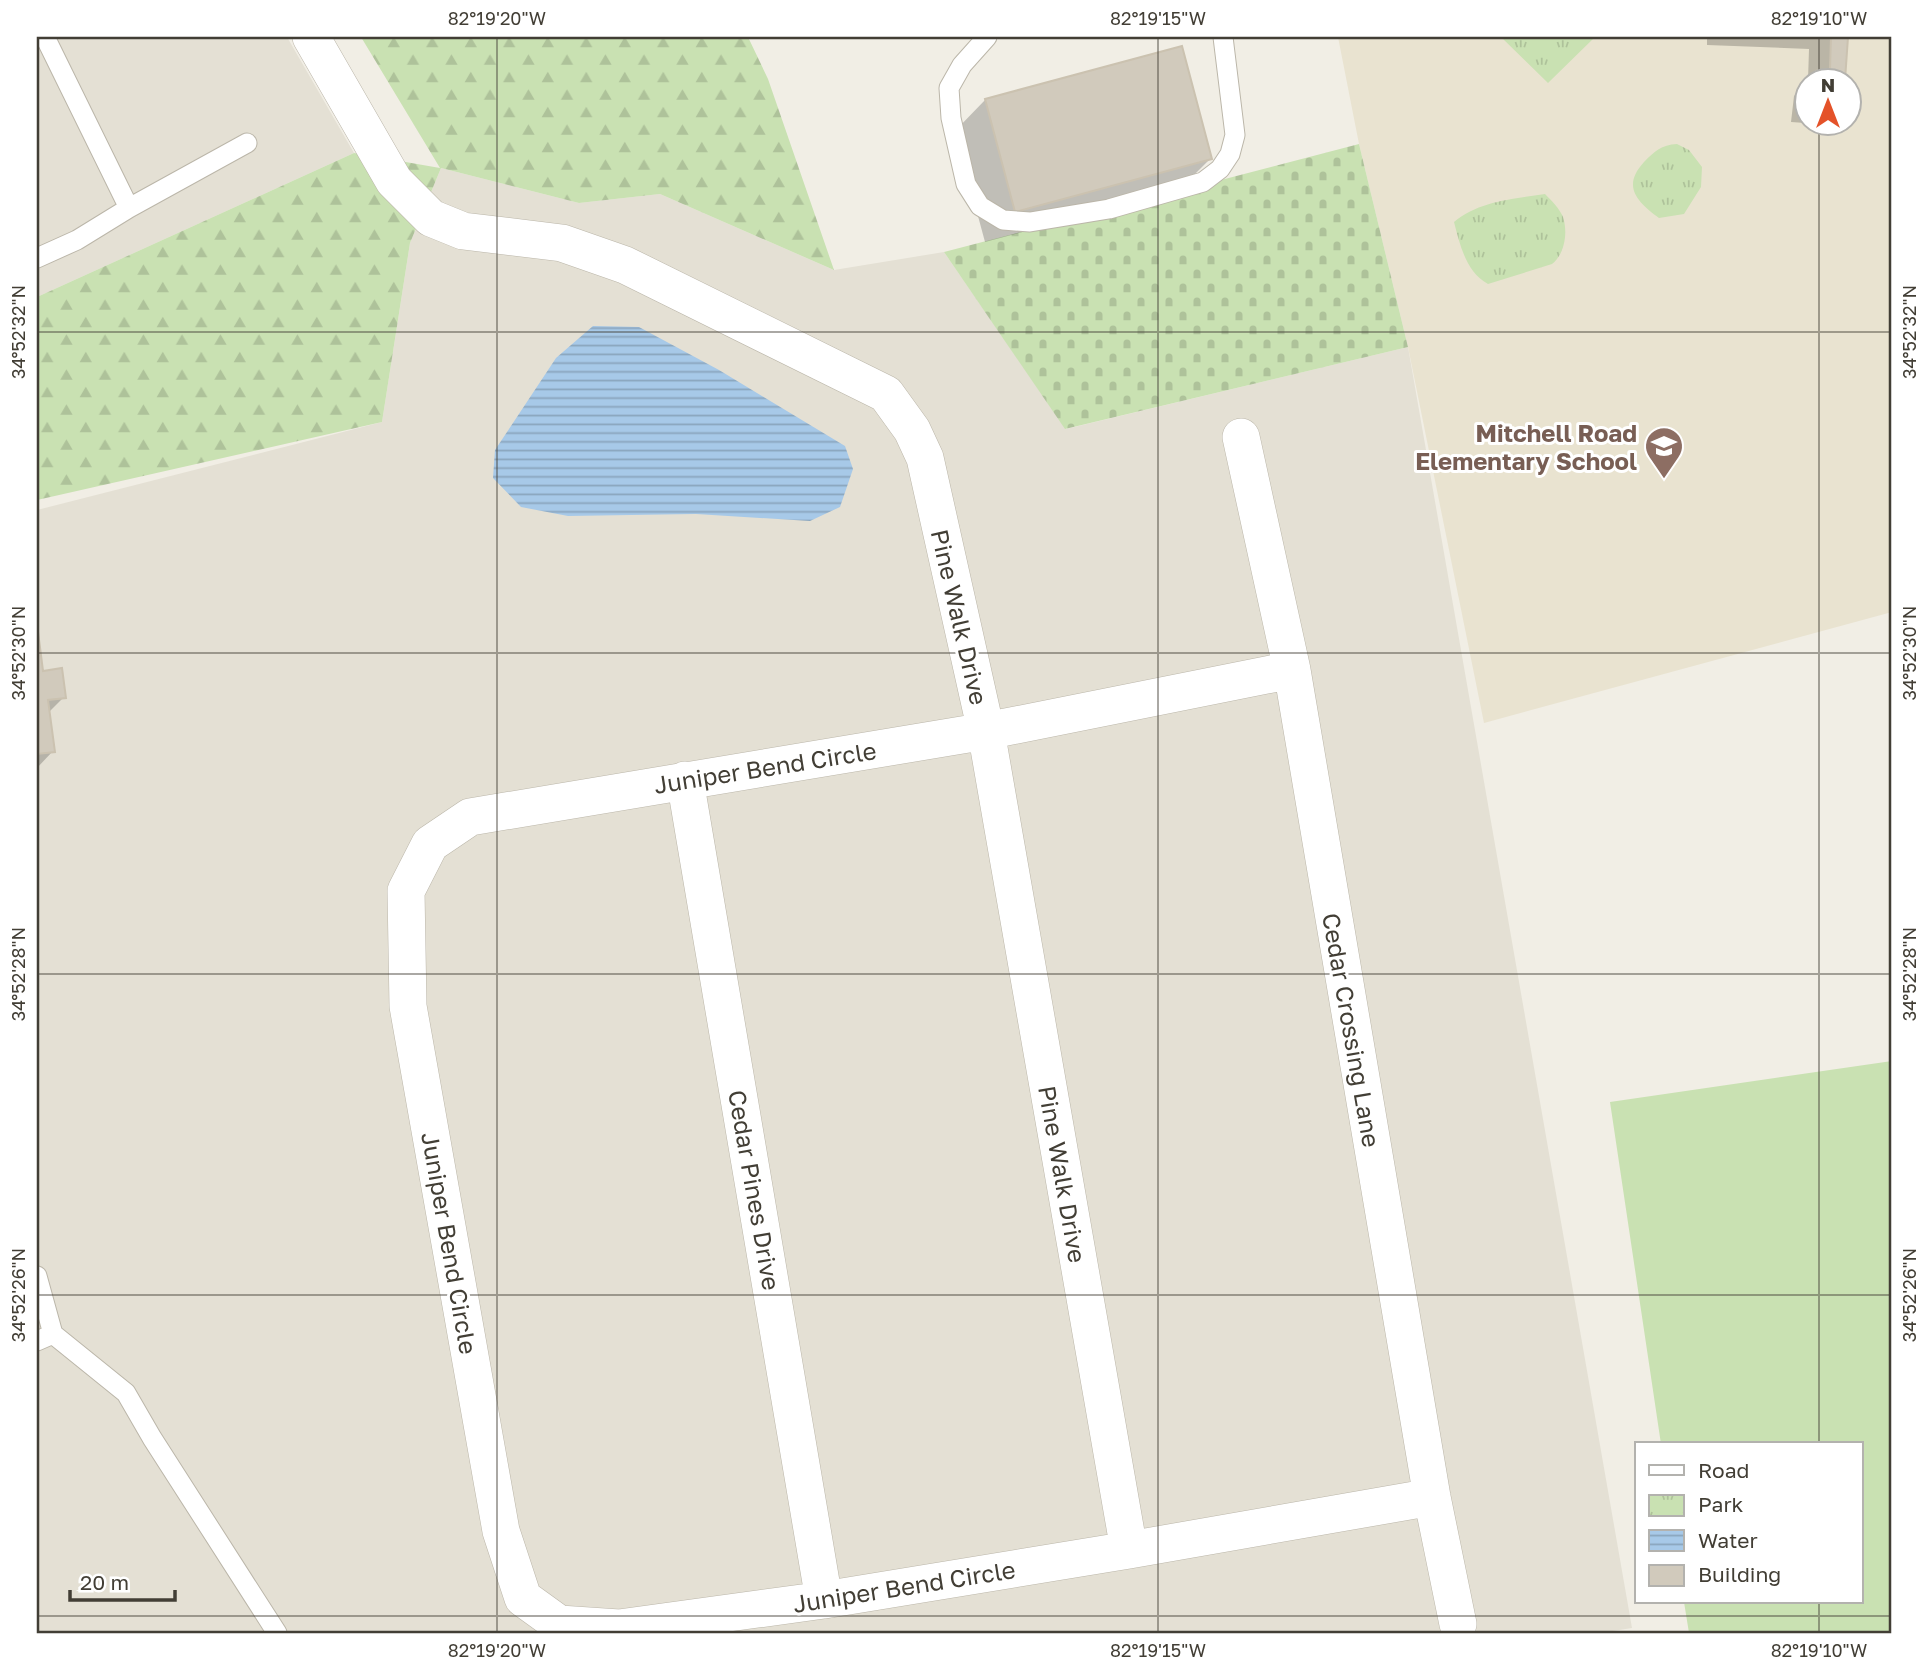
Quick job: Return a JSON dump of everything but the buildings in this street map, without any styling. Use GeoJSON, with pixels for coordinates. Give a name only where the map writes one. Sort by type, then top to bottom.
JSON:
{"type":"FeatureCollection","features":[{"type":"Feature","properties":{"kind":"street","name":"Pine Walk Drive"},"geometry":{"type":"LineString","coordinates":[[311,37],[394,181],[431,218],[463,231],[562,243],[625,265],[887,394],[912,430],[925,458],[985,731],[1129,1550]]}},
{"type":"Feature","properties":{"kind":"street","name":"Cedar Crossing Lane"},"geometry":{"type":"LineString","coordinates":[[1241,437],[1292,670],[1432,1497],[1458,1624]]}},
{"type":"Feature","properties":{"kind":"street","name":"Juniper Bend Circle"},"geometry":{"type":"LineString","coordinates":[[1292,670],[985,731],[470,817],[430,844],[406,891],[410,1020],[501,1531],[523,1598],[559,1624],[619,1628],[824,1600],[1432,1497]]}},
{"type":"Feature","properties":{"kind":"street","name":"Cedar Pines Drive"},"geometry":{"type":"LineString","coordinates":[[685,780],[824,1600]]}},
{"type":"Feature","properties":{"kind":"lane"},"geometry":{"type":"LineString","coordinates":[[988,37],[962,65],[949,88],[951,118],[967,184],[980,206],[1003,220],[1030,222],[1109,209],[1203,182],[1220,169],[1230,154],[1236,135],[1223,37]]}},
{"type":"Feature","properties":{"kind":"lane"},"geometry":{"type":"LineString","coordinates":[[44,39],[129,208]]}},
{"type":"Feature","properties":{"kind":"lane"},"geometry":{"type":"LineString","coordinates":[[37,258],[77,240],[247,143]]}},
{"type":"Feature","properties":{"kind":"lane"},"geometry":{"type":"LineString","coordinates":[[37,1276],[45,1337],[126,1393],[277,1633]]}},
{"type":"Feature","properties":{"kind":"shaded area"},"geometry":{"type":"Polygon","coordinates":[[[37,37],[287,37],[354,153],[37,297],[37,37]]]}},
{"type":"Feature","properties":{"kind":"shaded area","name":"Mitchell Road Elementary School"},"geometry":{"type":"Polygon","coordinates":[[[1338,37],[1892,37],[1892,612],[1484,723],[1408,347],[1359,144],[1338,37]]]}},
{"type":"Feature","properties":{"kind":"shaded area"},"geometry":{"type":"Polygon","coordinates":[[[441,168],[579,203],[660,194],[834,270],[944,252],[1066,429],[1408,347],[1632,1628],[1600,1633],[37,1633],[37,510],[382,422],[410,243],[441,168]]]}},
{"type":"Feature","properties":{"kind":"green space"},"geometry":{"type":"Polygon","coordinates":[[[361,37],[748,37],[768,79],[834,270],[660,194],[579,203],[441,168],[410,243],[382,422],[37,500],[37,297],[354,153],[440,168],[361,37]]]}},
{"type":"Feature","properties":{"kind":"green space"},"geometry":{"type":"Polygon","coordinates":[[[1501,37],[1595,37],[1548,83],[1501,37]]]}},
{"type":"Feature","properties":{"kind":"green space"},"geometry":{"type":"Polygon","coordinates":[[[1359,144],[1408,347],[1065,429],[944,252],[1359,144]]]}},
{"type":"Feature","properties":{"kind":"green space"},"geometry":{"type":"Polygon","coordinates":[[[1677,144],[1689,150],[1702,167],[1701,187],[1684,214],[1659,218],[1639,200],[1633,186],[1634,179],[1644,162],[1655,152],[1662,147],[1677,144]]]}},
{"type":"Feature","properties":{"kind":"green space"},"geometry":{"type":"Polygon","coordinates":[[[1545,194],[1563,217],[1565,236],[1560,255],[1552,264],[1488,284],[1480,279],[1465,257],[1454,222],[1486,205],[1545,194]]]}},
{"type":"Feature","properties":{"kind":"green space"},"geometry":{"type":"Polygon","coordinates":[[[1892,1061],[1892,1633],[1689,1633],[1684,1604],[1862,1604],[1862,1442],[1661,1442],[1610,1102],[1892,1061]]]}},
{"type":"Feature","properties":{"kind":"water"},"geometry":{"type":"Polygon","coordinates":[[[593,326],[639,327],[719,370],[845,446],[853,469],[840,507],[810,521],[696,514],[568,516],[521,507],[493,478],[495,450],[556,358],[593,326]]]}},
{"type":"Feature","properties":{"kind":"place","name":"Mitchell Road Elementary School"},"geometry":{"type":"Point","coordinates":[1664,480]}}]}
